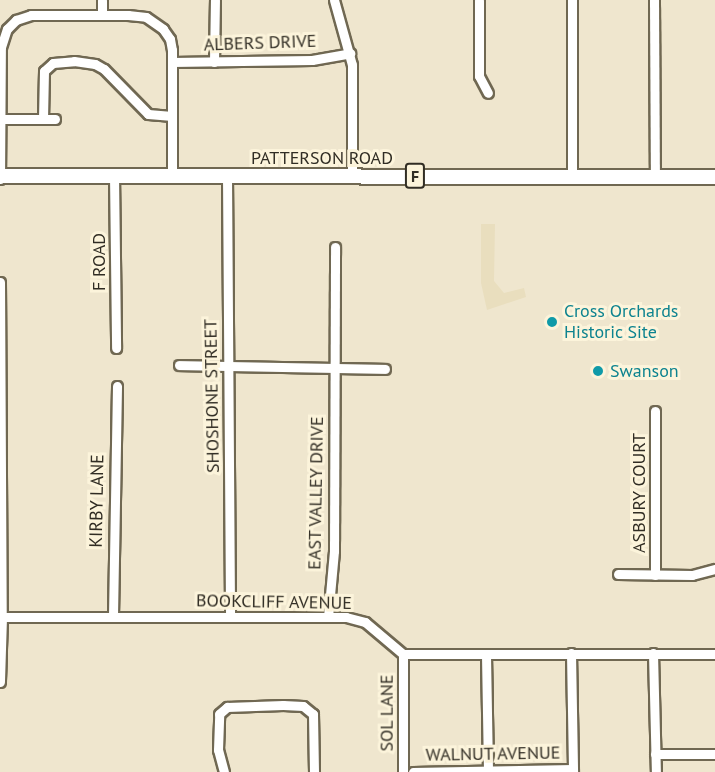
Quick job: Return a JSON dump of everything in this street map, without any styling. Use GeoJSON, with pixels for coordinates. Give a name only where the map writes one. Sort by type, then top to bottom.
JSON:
{"type":"FeatureCollection","features":[{"type":"Feature","properties":{"kind":"main road","name":"PATTERSON ROAD"},"geometry":{"type":"LineString","coordinates":[[0,177],[715,177]]}},
{"type":"Feature","properties":{"kind":"street"},"geometry":{"type":"LineString","coordinates":[[102,0],[102,14]]}},
{"type":"Feature","properties":{"kind":"street"},"geometry":{"type":"LineString","coordinates":[[214,62],[215,0]]}},
{"type":"Feature","properties":{"kind":"street"},"geometry":{"type":"LineString","coordinates":[[334,0],[352,65],[352,176]]}},
{"type":"Feature","properties":{"kind":"street"},"geometry":{"type":"LineString","coordinates":[[479,0],[479,76],[488,93]]}},
{"type":"Feature","properties":{"kind":"street"},"geometry":{"type":"LineString","coordinates":[[572,0],[572,177]]}},
{"type":"Feature","properties":{"kind":"street"},"geometry":{"type":"LineString","coordinates":[[654,0],[656,177]]}},
{"type":"Feature","properties":{"kind":"street"},"geometry":{"type":"LineString","coordinates":[[0,177],[1,47],[7,29],[16,20],[31,15],[102,14],[146,17],[157,23],[170,39],[172,176]]}},
{"type":"Feature","properties":{"kind":"street","name":"ALBERS DRIVE"},"geometry":{"type":"LineString","coordinates":[[172,62],[312,60],[350,53]]}},
{"type":"Feature","properties":{"kind":"street"},"geometry":{"type":"LineString","coordinates":[[43,119],[44,71],[53,63],[74,61],[84,61],[104,69],[148,114],[172,116]]}},
{"type":"Feature","properties":{"kind":"street"},"geometry":{"type":"LineString","coordinates":[[0,119],[55,119]]}},
{"type":"Feature","properties":{"kind":"street","name":"F ROAD"},"geometry":{"type":"LineString","coordinates":[[114,176],[116,348]]}},
{"type":"Feature","properties":{"kind":"street","name":"SHOSHONE STREET"},"geometry":{"type":"LineString","coordinates":[[227,176],[226,297],[229,364],[230,616]]}},
{"type":"Feature","properties":{"kind":"street","name":"EAST VALLEY DRIVE"},"geometry":{"type":"LineString","coordinates":[[328,617],[334,551],[335,247]]}},
{"type":"Feature","properties":{"kind":"street"},"geometry":{"type":"LineString","coordinates":[[0,282],[0,682]]}},
{"type":"Feature","properties":{"kind":"street"},"geometry":{"type":"LineString","coordinates":[[179,365],[229,364],[384,369]]}},
{"type":"Feature","properties":{"kind":"street","name":"KIRBY LANE"},"geometry":{"type":"LineString","coordinates":[[113,616],[117,386]]}},
{"type":"Feature","properties":{"kind":"street","name":"ASBURY COURT"},"geometry":{"type":"LineString","coordinates":[[655,411],[655,575]]}},
{"type":"Feature","properties":{"kind":"street"},"geometry":{"type":"LineString","coordinates":[[618,574],[692,575],[715,569]]}},
{"type":"Feature","properties":{"kind":"street","name":"BOOKCLIFF AVENUE"},"geometry":{"type":"LineString","coordinates":[[1,617],[346,617],[365,622],[403,654]]}},
{"type":"Feature","properties":{"kind":"street"},"geometry":{"type":"LineString","coordinates":[[571,653],[573,771]]}},
{"type":"Feature","properties":{"kind":"street"},"geometry":{"type":"LineString","coordinates":[[653,653],[656,772]]}},
{"type":"Feature","properties":{"kind":"street"},"geometry":{"type":"LineString","coordinates":[[403,654],[715,654]]}},
{"type":"Feature","properties":{"kind":"street","name":"SOL LANE"},"geometry":{"type":"LineString","coordinates":[[403,654],[403,772]]}},
{"type":"Feature","properties":{"kind":"street"},"geometry":{"type":"LineString","coordinates":[[486,655],[488,771]]}},
{"type":"Feature","properties":{"kind":"street"},"geometry":{"type":"LineString","coordinates":[[225,772],[218,750],[219,714],[227,706],[303,706],[313,714],[314,772]]}},
{"type":"Feature","properties":{"kind":"street"},"geometry":{"type":"LineString","coordinates":[[655,754],[715,754]]}},
{"type":"Feature","properties":{"kind":"street","name":"WALNUT AVENUE"},"geometry":{"type":"LineString","coordinates":[[413,772],[573,771]]}},
{"type":"Feature","properties":{"kind":"shaded area"},"geometry":{"type":"Polygon","coordinates":[[[481,224],[495,224],[494,281],[504,293],[524,288],[526,297],[487,310],[481,283],[481,224]]]}},
{"type":"Feature","properties":{"kind":"place","name":"Cross Orchards Historic Site"},"geometry":{"type":"Point","coordinates":[552,322]}},
{"type":"Feature","properties":{"kind":"place","name":"Swanson"},"geometry":{"type":"Point","coordinates":[598,371]}}]}
